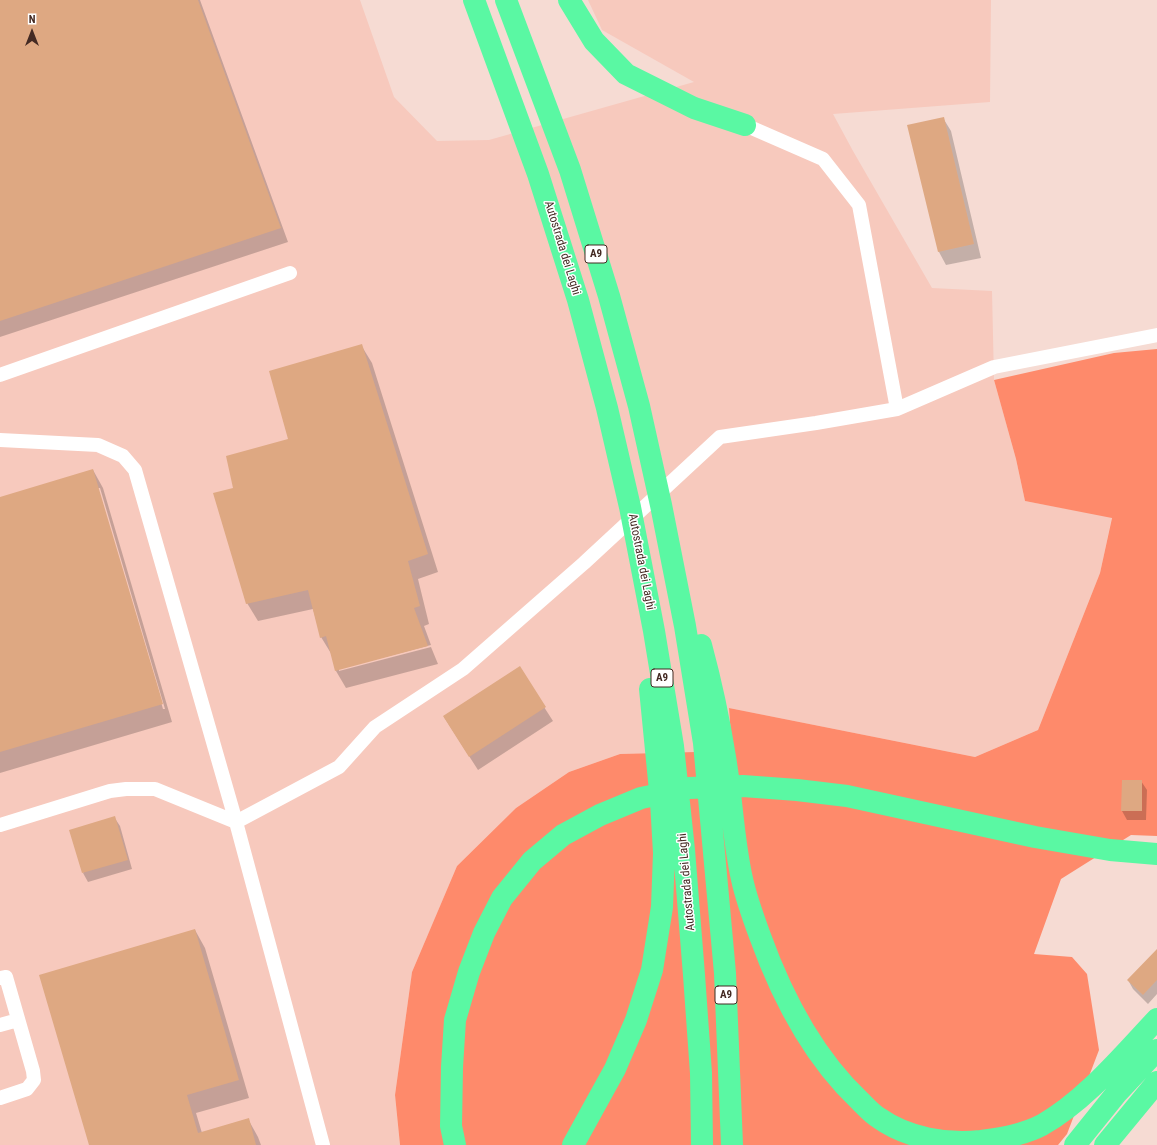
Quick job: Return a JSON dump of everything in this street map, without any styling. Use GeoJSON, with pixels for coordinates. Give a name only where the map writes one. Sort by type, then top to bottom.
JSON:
{"type":"FeatureCollection","features":[{"type":"Feature","properties":{"kind":"highway"},"geometry":{"type":"LineString","coordinates":[[569,0],[594,41],[626,74],[694,108],[745,125]]}},
{"type":"Feature","properties":{"kind":"highway","name":"A9"},"geometry":{"type":"LineString","coordinates":[[508,4],[570,170],[609,296],[639,406],[662,505],[685,626],[704,743],[725,981],[732,1145]]}},
{"type":"Feature","properties":{"kind":"highway","name":"Autostrada dei Laghi"},"geometry":{"type":"LineString","coordinates":[[477,8],[538,174],[578,300],[608,408],[630,507],[654,631],[672,738],[674,852],[701,1073],[702,1145]]}},
{"type":"Feature","properties":{"kind":"highway"},"geometry":{"type":"LineString","coordinates":[[662,505],[688,595],[710,682],[726,758],[736,847],[742,880],[753,916],[770,963],[791,1010],[816,1051],[846,1088],[879,1118],[908,1134],[942,1140],[968,1142],[1007,1137],[1041,1125],[1068,1108],[1104,1074],[1157,1019]]}},
{"type":"Feature","properties":{"kind":"highway"},"geometry":{"type":"LineString","coordinates":[[455,1145],[451,1126],[452,1067],[455,1020],[468,972],[484,933],[502,898],[532,861],[563,834],[600,815],[641,798],[689,788],[743,786],[797,790],[847,796],[1035,837],[1110,850],[1157,854]]}},
{"type":"Feature","properties":{"kind":"highway"},"geometry":{"type":"LineString","coordinates":[[573,1145],[615,1069],[636,1020],[652,970],[662,906],[674,852]]}},
{"type":"Feature","properties":{"kind":"highway"},"geometry":{"type":"LineString","coordinates":[[1074,1145],[1116,1094],[1157,1050]]}},
{"type":"Feature","properties":{"kind":"highway"},"geometry":{"type":"LineString","coordinates":[[1105,1145],[1157,1082]]}},
{"type":"Feature","properties":{"kind":"lane"},"geometry":{"type":"LineString","coordinates":[[745,125],[823,159],[859,205],[897,409]]}},
{"type":"Feature","properties":{"kind":"lane"},"geometry":{"type":"LineString","coordinates":[[0,375],[290,273]]}},
{"type":"Feature","properties":{"kind":"lane"},"geometry":{"type":"LineString","coordinates":[[236,822],[339,767],[375,727],[463,669],[584,563],[720,437],[897,409],[994,367],[1157,335]]}},
{"type":"Feature","properties":{"kind":"lane"},"geometry":{"type":"LineString","coordinates":[[0,440],[98,445],[123,456],[135,470],[236,822],[323,1145]]}},
{"type":"Feature","properties":{"kind":"lane"},"geometry":{"type":"LineString","coordinates":[[0,825],[110,791],[126,789],[155,789],[236,822]]}},
{"type":"Feature","properties":{"kind":"lane"},"geometry":{"type":"LineString","coordinates":[[0,978],[6,977],[33,1071],[34,1080],[27,1089],[0,1098]]}},
{"type":"Feature","properties":{"kind":"lane"},"geometry":{"type":"LineString","coordinates":[[0,1025],[18,1020]]}},
{"type":"Feature","properties":{"kind":"shaded area"},"geometry":{"type":"Polygon","coordinates":[[[0,0],[360,0],[394,97],[437,141],[489,140],[694,82],[602,30],[588,0],[991,0],[990,102],[833,114],[932,288],[992,291],[994,380],[1016,459],[1025,501],[1112,517],[1100,573],[1038,730],[975,757],[729,708],[732,751],[620,754],[569,772],[516,808],[457,866],[412,972],[395,1095],[400,1145],[0,1145],[0,0]]]}},
{"type":"Feature","properties":{"kind":"shaded area"},"geometry":{"type":"Polygon","coordinates":[[[1157,349],[1157,836],[1131,835],[1061,879],[1034,954],[1072,957],[1087,974],[1099,1050],[1067,1134],[1058,1145],[400,1145],[395,1095],[412,972],[457,866],[516,808],[569,772],[620,754],[732,751],[729,708],[975,757],[1038,730],[1100,573],[1112,518],[1025,501],[1016,459],[994,380],[1114,353],[1157,349]]]}},
{"type":"Feature","properties":{"kind":"building"},"geometry":{"type":"Polygon","coordinates":[[[0,0],[198,0],[281,228],[0,321],[0,0]]]}},
{"type":"Feature","properties":{"kind":"building"},"geometry":{"type":"Polygon","coordinates":[[[944,117],[974,244],[938,252],[907,125],[944,117]]]}},
{"type":"Feature","properties":{"kind":"building"},"geometry":{"type":"Polygon","coordinates":[[[362,344],[428,554],[408,561],[420,606],[414,608],[428,646],[335,671],[326,636],[320,638],[308,590],[246,604],[213,493],[233,488],[226,456],[288,439],[269,371],[362,344]]]}},
{"type":"Feature","properties":{"kind":"building"},"geometry":{"type":"Polygon","coordinates":[[[93,469],[163,704],[0,752],[0,497],[93,469]]]}},
{"type":"Feature","properties":{"kind":"building"},"geometry":{"type":"Polygon","coordinates":[[[520,666],[546,707],[469,757],[443,716],[520,666]]]}},
{"type":"Feature","properties":{"kind":"building"},"geometry":{"type":"Polygon","coordinates":[[[1122,780],[1142,780],[1142,811],[1121,811],[1122,780]]]}},
{"type":"Feature","properties":{"kind":"building"},"geometry":{"type":"Polygon","coordinates":[[[115,816],[128,860],[82,873],[69,830],[115,816]]]}},
{"type":"Feature","properties":{"kind":"building"},"geometry":{"type":"Polygon","coordinates":[[[195,929],[239,1080],[187,1095],[198,1133],[249,1118],[256,1145],[89,1145],[39,975],[195,929]]]}},
{"type":"Feature","properties":{"kind":"building"},"geometry":{"type":"Polygon","coordinates":[[[1157,949],[1157,980],[1143,995],[1127,980],[1157,949]]]}}]}
